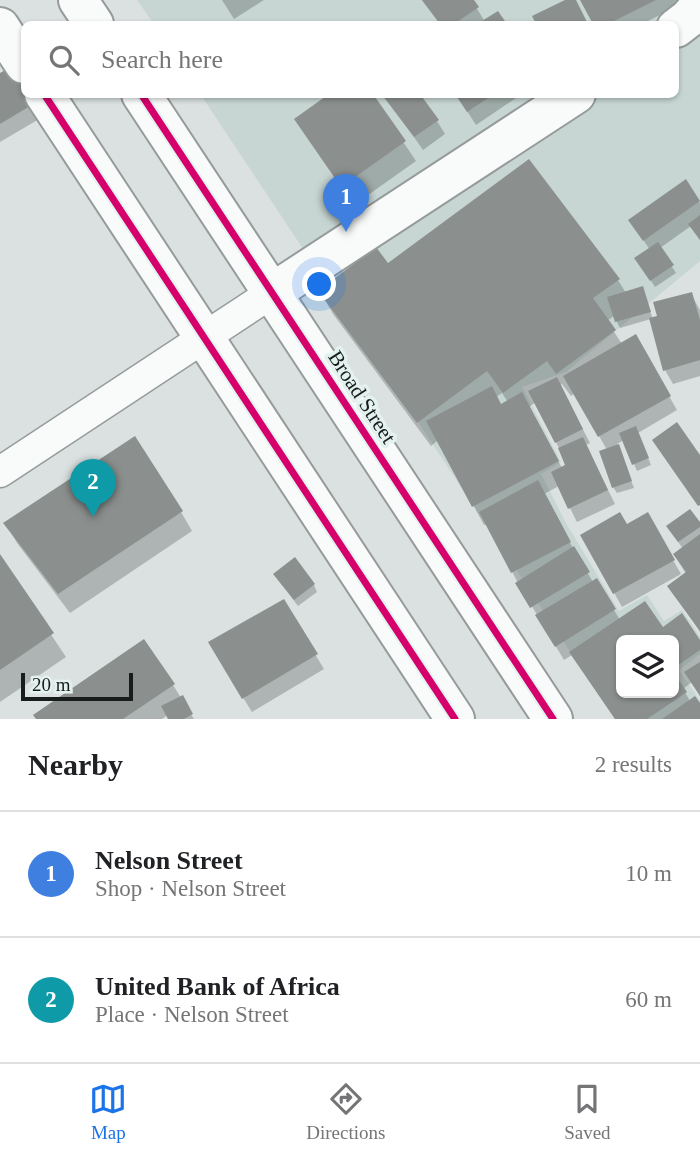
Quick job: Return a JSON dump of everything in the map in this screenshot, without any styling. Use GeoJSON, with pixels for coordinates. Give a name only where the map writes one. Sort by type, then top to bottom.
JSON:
{"type":"FeatureCollection","features":[{"type":"Feature","properties":{"kind":"street"},"geometry":{"type":"LineString","coordinates":[[78,0],[92,21]]}},
{"type":"Feature","properties":{"kind":"street"},"geometry":{"type":"LineString","coordinates":[[679,26],[700,5]]}},
{"type":"Feature","properties":{"kind":"street"},"geometry":{"type":"LineString","coordinates":[[0,27],[21,59]]}},
{"type":"Feature","properties":{"kind":"street"},"geometry":{"type":"LineString","coordinates":[[47,98],[455,719]]}},
{"type":"Feature","properties":{"kind":"street","name":"Broad Street"},"geometry":{"type":"LineString","coordinates":[[144,98],[553,719]]}},
{"type":"Feature","properties":{"kind":"street"},"geometry":{"type":"LineString","coordinates":[[0,472],[570,98]]}},
{"type":"Feature","properties":{"kind":"shaded area"},"geometry":{"type":"Polygon","coordinates":[[[137,0],[700,0],[700,261],[566,372],[522,387],[561,462],[541,474],[566,523],[619,611],[647,595],[664,621],[682,610],[700,637],[700,654],[679,670],[700,701],[700,719],[615,719],[203,98],[679,98],[679,21],[152,21],[137,0]]]}},
{"type":"Feature","properties":{"kind":"building"},"geometry":{"type":"Polygon","coordinates":[[[422,0],[474,0],[479,7],[458,21],[438,21],[422,0]]]}},
{"type":"Feature","properties":{"kind":"building"},"geometry":{"type":"Polygon","coordinates":[[[565,0],[576,0],[586,21],[534,21],[532,16],[565,0]]]}},
{"type":"Feature","properties":{"kind":"building"},"geometry":{"type":"Polygon","coordinates":[[[580,0],[656,0],[614,21],[591,21],[580,0]]]}},
{"type":"Feature","properties":{"kind":"building"},"geometry":{"type":"Polygon","coordinates":[[[498,11],[505,21],[482,21],[498,11]]]}},
{"type":"Feature","properties":{"kind":"building"},"geometry":{"type":"Polygon","coordinates":[[[18,63],[21,68],[21,98],[40,100],[0,124],[0,73],[18,63]]]}},
{"type":"Feature","properties":{"kind":"building"},"geometry":{"type":"Polygon","coordinates":[[[323,98],[376,98],[406,141],[341,187],[294,119],[323,98]]]}},
{"type":"Feature","properties":{"kind":"building"},"geometry":{"type":"Polygon","coordinates":[[[385,98],[423,98],[439,120],[414,137],[385,98]]]}},
{"type":"Feature","properties":{"kind":"building"},"geometry":{"type":"Polygon","coordinates":[[[458,98],[488,98],[467,112],[458,98]]]}},
{"type":"Feature","properties":{"kind":"building"},"geometry":{"type":"Polygon","coordinates":[[[529,159],[620,279],[593,298],[616,330],[556,374],[547,361],[503,393],[487,371],[417,423],[318,291],[376,247],[388,263],[529,159]]]}},
{"type":"Feature","properties":{"kind":"building"},"geometry":{"type":"Polygon","coordinates":[[[686,179],[700,201],[643,241],[628,220],[686,179]]]}},
{"type":"Feature","properties":{"kind":"building"},"geometry":{"type":"Polygon","coordinates":[[[700,215],[700,240],[688,224],[700,215]]]}},
{"type":"Feature","properties":{"kind":"building"},"geometry":{"type":"Polygon","coordinates":[[[658,242],[674,265],[650,281],[634,258],[658,242]]]}},
{"type":"Feature","properties":{"kind":"building"},"geometry":{"type":"Polygon","coordinates":[[[643,286],[651,312],[615,322],[607,297],[643,286]]]}},
{"type":"Feature","properties":{"kind":"building"},"geometry":{"type":"Polygon","coordinates":[[[692,292],[700,320],[700,360],[663,371],[649,318],[657,316],[653,302],[692,292]]]}},
{"type":"Feature","properties":{"kind":"building"},"geometry":{"type":"Polygon","coordinates":[[[636,334],[671,396],[598,437],[563,376],[636,334]]]}},
{"type":"Feature","properties":{"kind":"building"},"geometry":{"type":"Polygon","coordinates":[[[557,377],[583,429],[555,443],[528,391],[557,377]]]}},
{"type":"Feature","properties":{"kind":"building"},"geometry":{"type":"Polygon","coordinates":[[[492,386],[501,404],[522,392],[559,461],[472,507],[426,421],[492,386]]]}},
{"type":"Feature","properties":{"kind":"building"},"geometry":{"type":"Polygon","coordinates":[[[677,422],[700,455],[698,506],[652,440],[677,422]]]}},
{"type":"Feature","properties":{"kind":"building"},"geometry":{"type":"Polygon","coordinates":[[[636,426],[649,458],[632,465],[619,433],[636,426]]]}},
{"type":"Feature","properties":{"kind":"building"},"geometry":{"type":"Polygon","coordinates":[[[135,436],[183,511],[58,594],[3,523],[135,436]]]}},
{"type":"Feature","properties":{"kind":"building"},"geometry":{"type":"Polygon","coordinates":[[[583,437],[608,490],[568,509],[551,472],[565,465],[558,448],[583,437]]]}},
{"type":"Feature","properties":{"kind":"building"},"geometry":{"type":"Polygon","coordinates":[[[619,444],[632,481],[612,488],[599,451],[619,444]]]}},
{"type":"Feature","properties":{"kind":"building"},"geometry":{"type":"Polygon","coordinates":[[[538,480],[571,542],[511,573],[479,512],[538,480]]]}},
{"type":"Feature","properties":{"kind":"building"},"geometry":{"type":"Polygon","coordinates":[[[690,509],[700,522],[700,527],[678,542],[666,526],[690,509]]]}},
{"type":"Feature","properties":{"kind":"building"},"geometry":{"type":"Polygon","coordinates":[[[620,512],[627,524],[648,512],[675,560],[613,594],[580,535],[620,512]]]}},
{"type":"Feature","properties":{"kind":"building"},"geometry":{"type":"Polygon","coordinates":[[[700,534],[700,631],[667,586],[686,572],[673,554],[700,534]]]}},
{"type":"Feature","properties":{"kind":"building"},"geometry":{"type":"Polygon","coordinates":[[[574,546],[590,572],[530,608],[515,583],[574,546]]]}},
{"type":"Feature","properties":{"kind":"building"},"geometry":{"type":"Polygon","coordinates":[[[0,554],[54,633],[0,670],[0,554]]]}},
{"type":"Feature","properties":{"kind":"building"},"geometry":{"type":"Polygon","coordinates":[[[295,557],[315,584],[294,600],[273,574],[295,557]]]}},
{"type":"Feature","properties":{"kind":"building"},"geometry":{"type":"Polygon","coordinates":[[[597,578],[616,609],[555,647],[535,615],[597,578]]]}},
{"type":"Feature","properties":{"kind":"building"},"geometry":{"type":"Polygon","coordinates":[[[284,599],[318,654],[242,699],[208,642],[284,599]]]}},
{"type":"Feature","properties":{"kind":"building"},"geometry":{"type":"Polygon","coordinates":[[[645,601],[663,627],[682,613],[700,640],[700,650],[679,665],[679,635],[616,635],[616,698],[678,698],[647,719],[615,719],[569,652],[645,601]]]}},
{"type":"Feature","properties":{"kind":"building"},"geometry":{"type":"Polygon","coordinates":[[[144,639],[175,684],[123,719],[36,719],[33,715],[144,639]]]}},
{"type":"Feature","properties":{"kind":"building"},"geometry":{"type":"Polygon","coordinates":[[[700,662],[700,696],[684,672],[700,662]]]}},
{"type":"Feature","properties":{"kind":"building"},"geometry":{"type":"Polygon","coordinates":[[[679,680],[687,692],[679,697],[679,680]]]}},
{"type":"Feature","properties":{"kind":"building"},"geometry":{"type":"Polygon","coordinates":[[[183,695],[193,714],[184,719],[168,719],[161,706],[183,695]]]}},
{"type":"Feature","properties":{"kind":"building"},"geometry":{"type":"Polygon","coordinates":[[[695,696],[700,703],[700,719],[662,719],[695,696]]]}},
{"type":"Feature","properties":{"kind":"cycle path"},"geometry":{"type":"LineString","coordinates":[[47,98],[455,719]]}},
{"type":"Feature","properties":{"kind":"cycle path"},"geometry":{"type":"LineString","coordinates":[[144,98],[553,719]]}},
{"type":"Feature","properties":{"kind":"place","name":"Nelson Street"},"geometry":{"type":"Point","coordinates":[346,232]}},
{"type":"Feature","properties":{"kind":"place","name":"United Bank of Africa"},"geometry":{"type":"Point","coordinates":[93,517]}}]}
